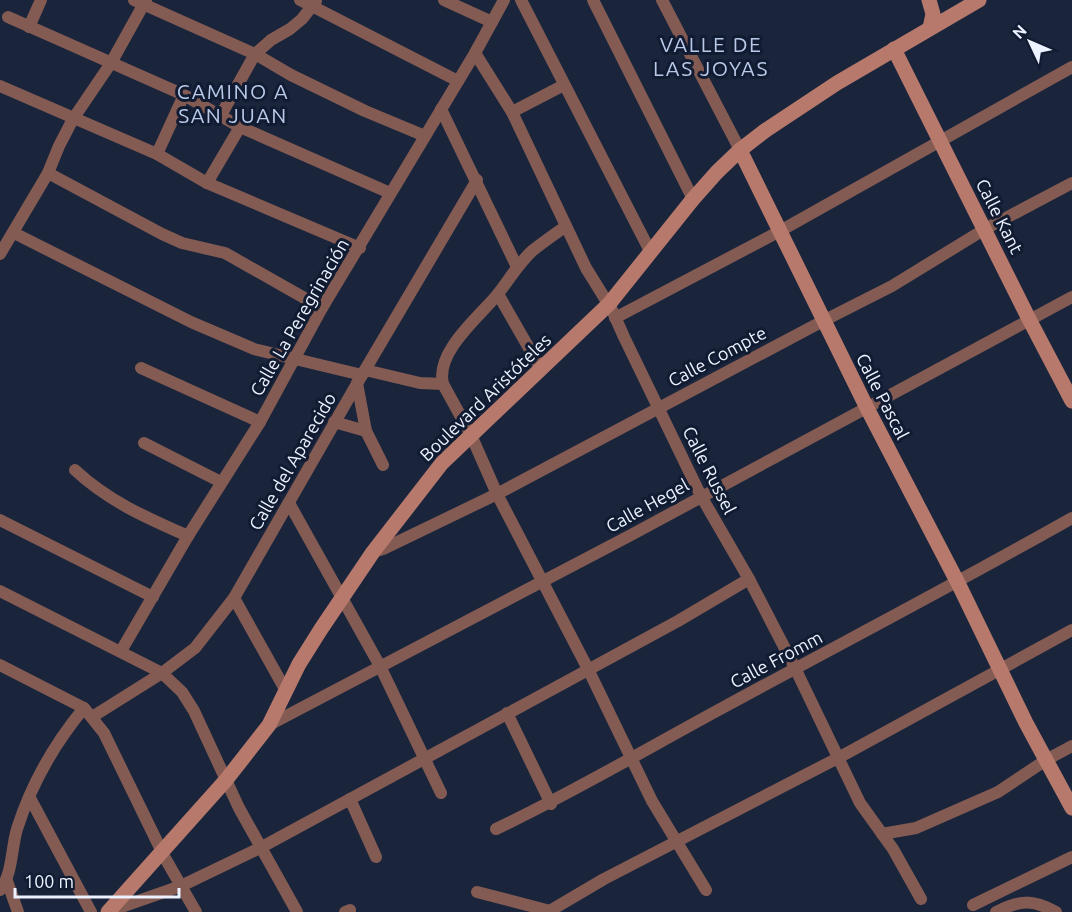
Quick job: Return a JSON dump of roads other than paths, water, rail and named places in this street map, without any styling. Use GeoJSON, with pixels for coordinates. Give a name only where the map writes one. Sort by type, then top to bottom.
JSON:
{"type":"FeatureCollection","features":[{"type":"Feature","properties":{"kind":"street"},"geometry":{"type":"LineString","coordinates":[[29,27],[41,0]]}},
{"type":"Feature","properties":{"kind":"street"},"geometry":{"type":"LineString","coordinates":[[300,0],[314,3],[458,81]]}},
{"type":"Feature","properties":{"kind":"street"},"geometry":{"type":"LineString","coordinates":[[444,0],[492,21]]}},
{"type":"Feature","properties":{"kind":"street","name":"Calle La Peregrinación"},"geometry":{"type":"LineString","coordinates":[[121,651],[188,536],[260,422],[293,358],[475,53],[504,0]]}},
{"type":"Feature","properties":{"kind":"street"},"geometry":{"type":"LineString","coordinates":[[521,0],[650,252]]}},
{"type":"Feature","properties":{"kind":"street"},"geometry":{"type":"LineString","coordinates":[[593,0],[693,199]]}},
{"type":"Feature","properties":{"kind":"street","name":"Calle Pascal"},"geometry":{"type":"LineString","coordinates":[[662,0],[740,150],[823,321],[958,583],[999,669],[1072,808]]}},
{"type":"Feature","properties":{"kind":"street"},"geometry":{"type":"LineString","coordinates":[[929,0],[933,14],[930,28]]}},
{"type":"Feature","properties":{"kind":"street","name":"Boulevard Aristóteles"},"geometry":{"type":"LineString","coordinates":[[109,912],[226,780],[269,725],[299,664],[341,599],[373,552],[442,463],[609,304],[717,172],[740,150],[794,111],[979,0]]}},
{"type":"Feature","properties":{"kind":"street"},"geometry":{"type":"LineString","coordinates":[[0,254],[48,173],[73,119],[111,63],[142,2],[255,54],[291,75],[365,111],[425,136]]}},
{"type":"Feature","properties":{"kind":"street"},"geometry":{"type":"LineString","coordinates":[[221,115],[255,54],[271,40],[290,29],[314,3]]}},
{"type":"Feature","properties":{"kind":"street"},"geometry":{"type":"LineString","coordinates":[[8,17],[184,95],[240,127],[390,193]]}},
{"type":"Feature","properties":{"kind":"street","name":"Calle Kant"},"geometry":{"type":"LineString","coordinates":[[894,49],[1072,401]]}},
{"type":"Feature","properties":{"kind":"street","name":"Calle Russel"},"geometry":{"type":"LineString","coordinates":[[475,53],[512,111],[586,268],[609,304],[701,495],[749,579],[860,803],[893,849],[921,899]]}},
{"type":"Feature","properties":{"kind":"street"},"geometry":{"type":"LineString","coordinates":[[615,318],[780,231],[1072,67]]}},
{"type":"Feature","properties":{"kind":"street"},"geometry":{"type":"LineString","coordinates":[[512,111],[564,85]]}},
{"type":"Feature","properties":{"kind":"street"},"geometry":{"type":"LineString","coordinates":[[3,88],[157,154],[207,183],[360,248]]}},
{"type":"Feature","properties":{"kind":"street"},"geometry":{"type":"LineString","coordinates":[[157,154],[184,95]]}},
{"type":"Feature","properties":{"kind":"street"},"geometry":{"type":"LineString","coordinates":[[441,109],[517,267]]}},
{"type":"Feature","properties":{"kind":"street"},"geometry":{"type":"LineString","coordinates":[[207,183],[240,127]]}},
{"type":"Feature","properties":{"kind":"street"},"geometry":{"type":"LineString","coordinates":[[48,173],[162,234],[182,243],[225,253],[322,308]]}},
{"type":"Feature","properties":{"kind":"street","name":"Calle del Aparecido"},"geometry":{"type":"LineString","coordinates":[[88,712],[162,673],[195,648],[234,598],[334,422],[477,180]]}},
{"type":"Feature","properties":{"kind":"street","name":"Calle Compte"},"geometry":{"type":"LineString","coordinates":[[373,552],[497,494],[658,407],[892,286],[985,229],[1072,183]]}},
{"type":"Feature","properties":{"kind":"street"},"geometry":{"type":"LineString","coordinates":[[566,226],[532,251],[517,267],[498,294],[459,338],[443,367],[441,376],[443,384],[471,435],[497,494],[588,669],[652,801],[706,890]]}},
{"type":"Feature","properties":{"kind":"street"},"geometry":{"type":"LineString","coordinates":[[14,233],[214,333],[254,349],[361,376],[443,384]]}},
{"type":"Feature","properties":{"kind":"street"},"geometry":{"type":"LineString","coordinates":[[498,294],[541,369]]}},
{"type":"Feature","properties":{"kind":"street","name":"Calle Hegel"},"geometry":{"type":"LineString","coordinates":[[269,725],[632,535],[701,495],[1072,297]]}},
{"type":"Feature","properties":{"kind":"street"},"geometry":{"type":"LineString","coordinates":[[141,368],[260,422]]}},
{"type":"Feature","properties":{"kind":"street"},"geometry":{"type":"LineString","coordinates":[[361,376],[366,431],[383,465]]}},
{"type":"Feature","properties":{"kind":"street"},"geometry":{"type":"LineString","coordinates":[[334,422],[366,431]]}},
{"type":"Feature","properties":{"kind":"street"},"geometry":{"type":"LineString","coordinates":[[144,443],[221,482]]}},
{"type":"Feature","properties":{"kind":"street"},"geometry":{"type":"LineString","coordinates":[[75,470],[112,500],[188,536]]}},
{"type":"Feature","properties":{"kind":"street"},"geometry":{"type":"LineString","coordinates":[[289,503],[380,666],[441,793]]}},
{"type":"Feature","properties":{"kind":"street","name":"Calle Fromm"},"geometry":{"type":"LineString","coordinates":[[496,830],[551,804],[631,757],[958,583],[1072,518]]}},
{"type":"Feature","properties":{"kind":"street"},"geometry":{"type":"LineString","coordinates":[[0,520],[153,597]]}},
{"type":"Feature","properties":{"kind":"street"},"geometry":{"type":"LineString","coordinates":[[109,912],[181,886],[260,848],[749,579]]}},
{"type":"Feature","properties":{"kind":"street"},"geometry":{"type":"LineString","coordinates":[[0,591],[162,673],[182,692],[194,711],[260,848],[297,912]]}},
{"type":"Feature","properties":{"kind":"street"},"geometry":{"type":"LineString","coordinates":[[234,598],[286,691]]}},
{"type":"Feature","properties":{"kind":"street"},"geometry":{"type":"LineString","coordinates":[[477,892],[551,912],[604,879],[838,758],[1072,630]]}},
{"type":"Feature","properties":{"kind":"street"},"geometry":{"type":"LineString","coordinates":[[0,665],[88,712],[104,733],[162,852],[196,912]]}},
{"type":"Feature","properties":{"kind":"street"},"geometry":{"type":"LineString","coordinates":[[18,912],[3,885],[17,828],[55,746],[88,712]]}},
{"type":"Feature","properties":{"kind":"street"},"geometry":{"type":"LineString","coordinates":[[507,713],[551,804]]}},
{"type":"Feature","properties":{"kind":"street"},"geometry":{"type":"LineString","coordinates":[[882,834],[916,828],[998,792],[1046,760],[1072,746]]}},
{"type":"Feature","properties":{"kind":"street"},"geometry":{"type":"LineString","coordinates":[[30,798],[91,912]]}},
{"type":"Feature","properties":{"kind":"street"},"geometry":{"type":"LineString","coordinates":[[350,799],[376,857]]}},
{"type":"Feature","properties":{"kind":"street"},"geometry":{"type":"LineString","coordinates":[[893,849],[916,828]]}},
{"type":"Feature","properties":{"kind":"street"},"geometry":{"type":"LineString","coordinates":[[973,905],[1072,857]]}},
{"type":"Feature","properties":{"kind":"street"},"geometry":{"type":"LineString","coordinates":[[996,912],[1024,902],[1056,912]]}},
{"type":"Feature","properties":{"kind":"district","name":"VALLE DE LAS JOYAS"},"geometry":{"type":"Point","coordinates":[711,56]}},
{"type":"Feature","properties":{"kind":"district","name":"CAMINO A SAN JUAN"},"geometry":{"type":"Point","coordinates":[233,103]}}]}
